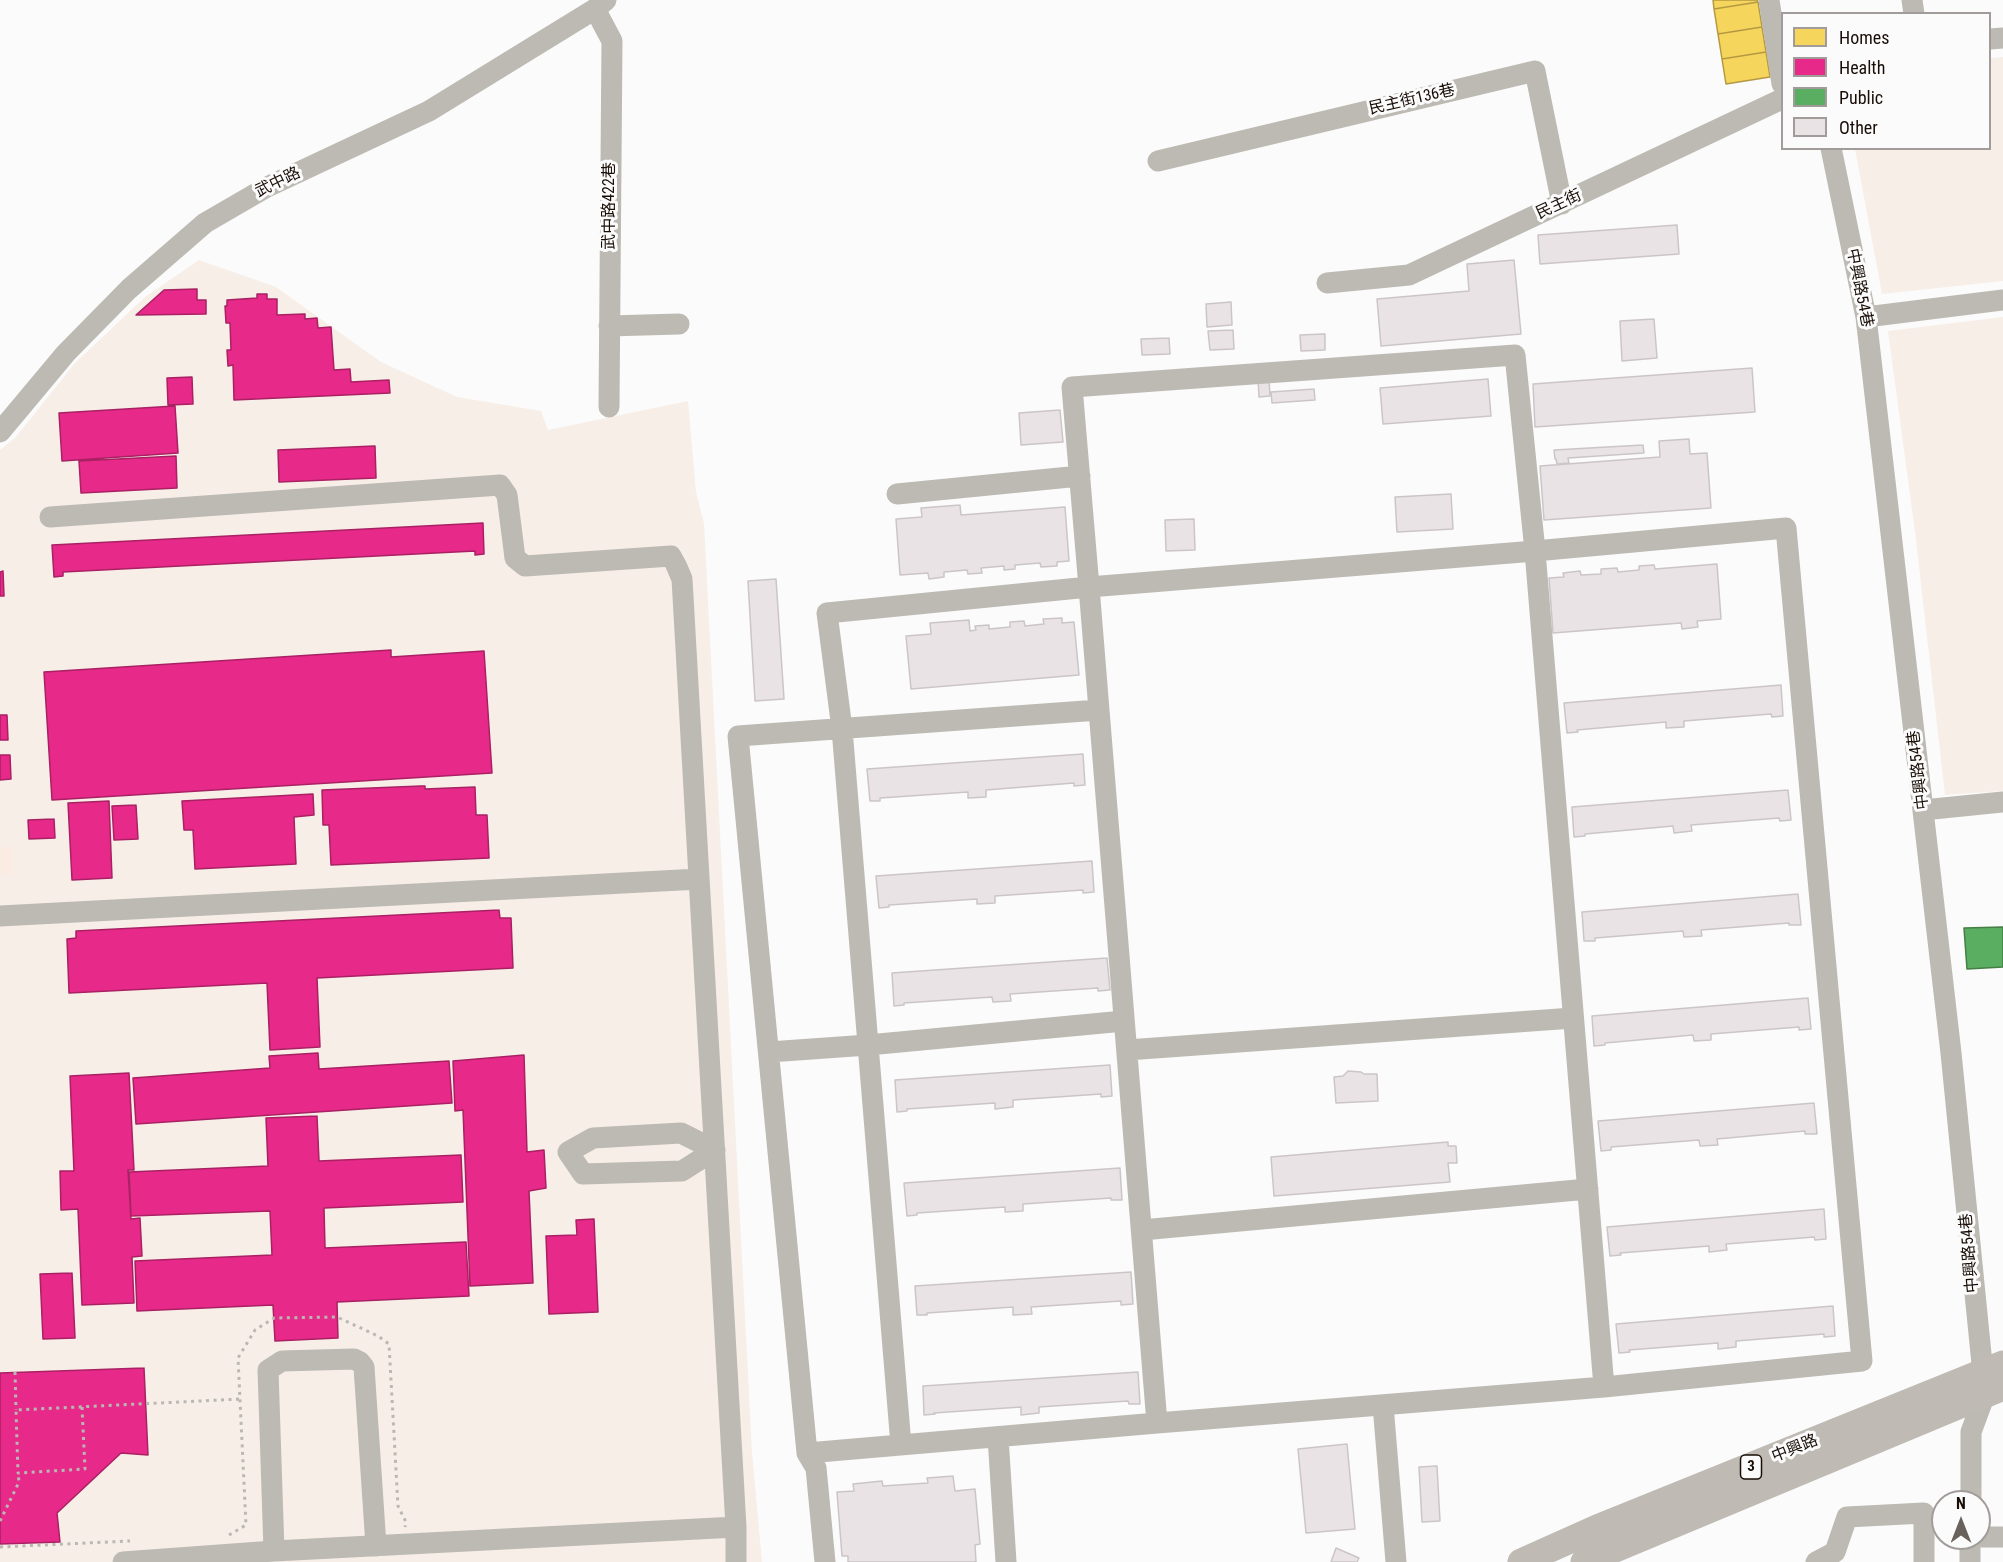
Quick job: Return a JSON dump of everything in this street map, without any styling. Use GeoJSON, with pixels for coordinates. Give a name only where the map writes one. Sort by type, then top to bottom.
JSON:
{"type":"FeatureCollection","features":[{"type":"Feature","properties":{"kind":"main road","name":"中興路"},"geometry":{"type":"LineString","coordinates":[[1521,1562],[1554,1555],[1993,1380]]}},
{"type":"Feature","properties":{"kind":"main road","name":"中興路"},"geometry":{"type":"LineString","coordinates":[[1584,1562],[1993,1380]]}},
{"type":"Feature","properties":{"kind":"street"},"geometry":{"type":"LineString","coordinates":[[1769,0],[1781,78]]}},
{"type":"Feature","properties":{"kind":"street","name":"武中路422巷"},"geometry":{"type":"LineString","coordinates":[[601,4],[612,41],[609,407]]}},
{"type":"Feature","properties":{"kind":"street","name":"武中路"},"geometry":{"type":"LineString","coordinates":[[0,432],[66,353],[129,289],[206,223],[267,187],[429,111],[601,4]]}},
{"type":"Feature","properties":{"kind":"street","name":"民主街136巷"},"geometry":{"type":"LineString","coordinates":[[1158,161],[1535,71],[1562,204]]}},
{"type":"Feature","properties":{"kind":"street","name":"民主街"},"geometry":{"type":"LineString","coordinates":[[1328,283],[1409,275],[1781,99]]}},
{"type":"Feature","properties":{"kind":"street","name":"中興路54巷"},"geometry":{"type":"LineString","coordinates":[[1831,150],[1866,317],[1951,1053],[1993,1380]]}},
{"type":"Feature","properties":{"kind":"street"},"geometry":{"type":"LineString","coordinates":[[1866,317],[2003,300]]}},
{"type":"Feature","properties":{"kind":"street"},"geometry":{"type":"LineString","coordinates":[[609,326],[679,324]]}},
{"type":"Feature","properties":{"kind":"street"},"geometry":{"type":"LineString","coordinates":[[1158,1423],[1072,387],[1515,355],[1535,551],[1604,1387]]}},
{"type":"Feature","properties":{"kind":"street"},"geometry":{"type":"LineString","coordinates":[[897,494],[1080,476]]}},
{"type":"Feature","properties":{"kind":"street"},"geometry":{"type":"LineString","coordinates":[[50,518],[500,485],[507,495],[515,558],[525,566],[671,556],[682,579],[736,1527],[736,1562]]}},
{"type":"Feature","properties":{"kind":"street"},"geometry":{"type":"LineString","coordinates":[[807,1453],[1604,1387],[1862,1361],[1786,528],[827,613],[842,729],[901,1445]]}},
{"type":"Feature","properties":{"kind":"street"},"geometry":{"type":"LineString","coordinates":[[825,1562],[816,1468],[807,1453],[738,736],[1099,710]]}},
{"type":"Feature","properties":{"kind":"street"},"geometry":{"type":"LineString","coordinates":[[1923,810],[2003,802]]}},
{"type":"Feature","properties":{"kind":"street"},"geometry":{"type":"LineString","coordinates":[[0,916],[699,879]]}},
{"type":"Feature","properties":{"kind":"street"},"geometry":{"type":"LineString","coordinates":[[1127,1050],[1573,1018]]}},
{"type":"Feature","properties":{"kind":"street"},"geometry":{"type":"LineString","coordinates":[[769,1052],[1124,1021]]}},
{"type":"Feature","properties":{"kind":"street"},"geometry":{"type":"LineString","coordinates":[[681,1133],[715,1150],[682,1171],[583,1174],[568,1152],[593,1138],[681,1133]]}},
{"type":"Feature","properties":{"kind":"street"},"geometry":{"type":"LineString","coordinates":[[1142,1230],[1588,1189]]}},
{"type":"Feature","properties":{"kind":"street"},"geometry":{"type":"LineString","coordinates":[[274,1551],[268,1370],[282,1361],[354,1359],[364,1367],[376,1546]]}},
{"type":"Feature","properties":{"kind":"street"},"geometry":{"type":"LineString","coordinates":[[1971,1490],[1971,1432],[1993,1380]]}},
{"type":"Feature","properties":{"kind":"street"},"geometry":{"type":"LineString","coordinates":[[1383,1405],[1396,1562]]}},
{"type":"Feature","properties":{"kind":"street"},"geometry":{"type":"LineString","coordinates":[[998,1437],[1006,1562]]}},
{"type":"Feature","properties":{"kind":"street"},"geometry":{"type":"LineString","coordinates":[[1816,1562],[1835,1552],[1847,1516],[1924,1513],[1924,1562]]}},
{"type":"Feature","properties":{"kind":"street"},"geometry":{"type":"LineString","coordinates":[[123,1562],[274,1551],[736,1527]]}},
{"type":"Feature","properties":{"kind":"path"},"geometry":{"type":"LineString","coordinates":[[228,1536],[246,1525],[238,1358],[255,1330],[274,1318]]}},
{"type":"Feature","properties":{"kind":"path"},"geometry":{"type":"LineString","coordinates":[[0,1521],[19,1482],[15,1372]]}},
{"type":"Feature","properties":{"kind":"path"},"geometry":{"type":"LineString","coordinates":[[16,1410],[241,1399]]}},
{"type":"Feature","properties":{"kind":"path"},"geometry":{"type":"LineString","coordinates":[[18,1473],[85,1469],[82,1407]]}},
{"type":"Feature","properties":{"kind":"path"},"geometry":{"type":"LineString","coordinates":[[0,1547],[137,1540]]}},
{"type":"Feature","properties":{"kind":"shaded area"},"geometry":{"type":"Polygon","coordinates":[[[2003,57],[2003,281],[1882,294],[1855,150],[1991,150],[1991,58],[2003,57]]]}},
{"type":"Feature","properties":{"kind":"shaded area"},"geometry":{"type":"Polygon","coordinates":[[[199,260],[276,287],[381,362],[457,397],[541,411],[548,430],[688,401],[696,492],[704,523],[752,1452],[762,1562],[0,1562],[0,450],[15,438],[75,363],[145,297],[199,260]]]}},
{"type":"Feature","properties":{"kind":"shaded area"},"geometry":{"type":"Polygon","coordinates":[[[2003,317],[2003,791],[1945,795],[1916,540],[1888,331],[2003,317]]]}},
{"type":"Feature","properties":{"kind":"shaded area"},"geometry":{"type":"Polygon","coordinates":[[[12,846],[13,874],[0,875],[0,847],[12,846]]]}},
{"type":"Feature","properties":{"kind":"building: Homes"},"geometry":{"type":"Polygon","coordinates":[[[1713,0],[1757,0],[1758,2],[1714,9],[1713,0]]]}},
{"type":"Feature","properties":{"kind":"building: Homes"},"geometry":{"type":"Polygon","coordinates":[[[1758,2],[1762,27],[1718,34],[1714,9],[1758,2]]]}},
{"type":"Feature","properties":{"kind":"building: Homes"},"geometry":{"type":"Polygon","coordinates":[[[1762,27],[1766,52],[1722,59],[1718,34],[1762,27]]]}},
{"type":"Feature","properties":{"kind":"building: Homes"},"geometry":{"type":"Polygon","coordinates":[[[1766,52],[1770,77],[1726,84],[1722,59],[1766,52]]]}},
{"type":"Feature","properties":{"kind":"building: Health"},"geometry":{"type":"Polygon","coordinates":[[[197,289],[197,300],[206,300],[206,314],[136,315],[164,290],[197,289]]]}},
{"type":"Feature","properties":{"kind":"building: Health"},"geometry":{"type":"Polygon","coordinates":[[[257,294],[267,294],[267,299],[277,299],[277,315],[305,314],[305,319],[317,318],[318,328],[331,327],[334,370],[350,369],[351,382],[389,380],[390,393],[234,400],[233,365],[228,366],[227,350],[231,350],[230,323],[226,323],[225,306],[227,306],[227,300],[257,298],[257,294]]]}},
{"type":"Feature","properties":{"kind":"building: Health"},"geometry":{"type":"Polygon","coordinates":[[[192,377],[193,404],[168,405],[167,378],[192,377]]]}},
{"type":"Feature","properties":{"kind":"building: Health"},"geometry":{"type":"Polygon","coordinates":[[[175,406],[178,453],[62,461],[59,413],[175,406]]]}},
{"type":"Feature","properties":{"kind":"building: Health"},"geometry":{"type":"Polygon","coordinates":[[[375,446],[376,478],[279,482],[278,450],[375,446]]]}},
{"type":"Feature","properties":{"kind":"building: Health"},"geometry":{"type":"Polygon","coordinates":[[[176,456],[177,488],[81,493],[79,461],[176,456]]]}},
{"type":"Feature","properties":{"kind":"building: Health"},"geometry":{"type":"Polygon","coordinates":[[[483,523],[484,554],[475,555],[475,551],[63,572],[63,576],[54,577],[52,545],[483,523]]]}},
{"type":"Feature","properties":{"kind":"building: Health"},"geometry":{"type":"Polygon","coordinates":[[[3,571],[4,596],[0,596],[0,572],[3,571]]]}},
{"type":"Feature","properties":{"kind":"building: Health"},"geometry":{"type":"Polygon","coordinates":[[[391,650],[391,657],[484,651],[492,773],[52,800],[44,672],[391,650]]]}},
{"type":"Feature","properties":{"kind":"building: Health"},"geometry":{"type":"Polygon","coordinates":[[[0,715],[7,715],[8,740],[0,740],[0,715]]]}},
{"type":"Feature","properties":{"kind":"building: Health"},"geometry":{"type":"Polygon","coordinates":[[[0,755],[10,755],[11,779],[0,780],[0,755]]]}},
{"type":"Feature","properties":{"kind":"building: Health"},"geometry":{"type":"Polygon","coordinates":[[[425,786],[425,789],[475,787],[476,815],[487,815],[489,858],[331,865],[329,825],[323,825],[322,790],[425,786]]]}},
{"type":"Feature","properties":{"kind":"building: Health"},"geometry":{"type":"Polygon","coordinates":[[[313,794],[314,815],[294,817],[296,864],[195,869],[193,830],[184,830],[182,801],[313,794]]]}},
{"type":"Feature","properties":{"kind":"building: Health"},"geometry":{"type":"Polygon","coordinates":[[[109,801],[112,878],[72,880],[68,803],[109,801]]]}},
{"type":"Feature","properties":{"kind":"building: Health"},"geometry":{"type":"Polygon","coordinates":[[[136,805],[138,839],[114,840],[112,806],[136,805]]]}},
{"type":"Feature","properties":{"kind":"building: Health"},"geometry":{"type":"Polygon","coordinates":[[[54,819],[55,838],[29,839],[28,820],[54,819]]]}},
{"type":"Feature","properties":{"kind":"building: Health"},"geometry":{"type":"Polygon","coordinates":[[[499,910],[500,918],[511,918],[513,968],[317,978],[320,1047],[270,1050],[267,983],[69,993],[67,939],[76,938],[76,931],[499,910]]]}},
{"type":"Feature","properties":{"kind":"building: Health"},"geometry":{"type":"Polygon","coordinates":[[[318,1053],[319,1069],[449,1061],[452,1103],[136,1124],[133,1078],[270,1068],[269,1056],[318,1053]]]}},
{"type":"Feature","properties":{"kind":"building: Health"},"geometry":{"type":"Polygon","coordinates":[[[524,1055],[527,1152],[544,1150],[546,1188],[529,1191],[533,1283],[470,1286],[463,1110],[455,1111],[453,1061],[524,1055]]]}},
{"type":"Feature","properties":{"kind":"building: Health"},"geometry":{"type":"Polygon","coordinates":[[[129,1073],[134,1170],[128,1170],[131,1219],[140,1218],[142,1256],[132,1257],[134,1303],[82,1305],[78,1209],[61,1210],[60,1171],[74,1171],[70,1076],[129,1073]]]}},
{"type":"Feature","properties":{"kind":"building: Health"},"geometry":{"type":"Polygon","coordinates":[[[317,1116],[319,1161],[461,1155],[463,1202],[324,1208],[325,1248],[466,1242],[469,1296],[337,1302],[338,1338],[275,1341],[273,1305],[137,1311],[135,1261],[272,1255],[270,1211],[131,1216],[129,1172],[268,1166],[266,1118],[317,1116]]]}},
{"type":"Feature","properties":{"kind":"building: Health"},"geometry":{"type":"Polygon","coordinates":[[[594,1219],[598,1312],[549,1314],[546,1236],[577,1235],[576,1220],[594,1219]]]}},
{"type":"Feature","properties":{"kind":"building: Health"},"geometry":{"type":"Polygon","coordinates":[[[72,1273],[75,1338],[43,1339],[40,1274],[72,1273]]]}},
{"type":"Feature","properties":{"kind":"building: Health"},"geometry":{"type":"Polygon","coordinates":[[[144,1368],[148,1455],[121,1453],[57,1513],[60,1542],[0,1544],[0,1373],[144,1368]]]}},
{"type":"Feature","properties":{"kind":"building: Public"},"geometry":{"type":"Polygon","coordinates":[[[2003,927],[2003,967],[1967,969],[1964,928],[2003,927]]]}},
{"type":"Feature","properties":{"kind":"building: Other"},"geometry":{"type":"Polygon","coordinates":[[[1677,225],[1679,254],[1540,264],[1538,235],[1677,225]]]}},
{"type":"Feature","properties":{"kind":"building: Other"},"geometry":{"type":"Polygon","coordinates":[[[1514,260],[1521,334],[1381,346],[1377,299],[1469,291],[1467,264],[1514,260]]]}},
{"type":"Feature","properties":{"kind":"building: Other"},"geometry":{"type":"Polygon","coordinates":[[[1231,302],[1232,325],[1207,327],[1206,304],[1231,302]]]}},
{"type":"Feature","properties":{"kind":"building: Other"},"geometry":{"type":"Polygon","coordinates":[[[1654,319],[1657,358],[1622,361],[1620,321],[1654,319]]]}},
{"type":"Feature","properties":{"kind":"building: Other"},"geometry":{"type":"Polygon","coordinates":[[[1233,330],[1234,349],[1210,350],[1208,331],[1233,330]]]}},
{"type":"Feature","properties":{"kind":"building: Other"},"geometry":{"type":"Polygon","coordinates":[[[1325,334],[1325,350],[1301,351],[1300,335],[1325,334]]]}},
{"type":"Feature","properties":{"kind":"building: Other"},"geometry":{"type":"Polygon","coordinates":[[[1169,338],[1170,354],[1142,355],[1141,339],[1169,338]]]}},
{"type":"Feature","properties":{"kind":"building: Other"},"geometry":{"type":"Polygon","coordinates":[[[1752,368],[1755,412],[1535,427],[1533,384],[1752,368]]]}},
{"type":"Feature","properties":{"kind":"building: Other"},"geometry":{"type":"Polygon","coordinates":[[[1258,379],[1269,379],[1270,396],[1259,397],[1258,379]]]}},
{"type":"Feature","properties":{"kind":"building: Other"},"geometry":{"type":"Polygon","coordinates":[[[1488,379],[1491,416],[1383,424],[1380,388],[1488,379]]]}},
{"type":"Feature","properties":{"kind":"building: Other"},"geometry":{"type":"Polygon","coordinates":[[[1314,389],[1315,400],[1272,403],[1271,392],[1314,389]]]}},
{"type":"Feature","properties":{"kind":"building: Other"},"geometry":{"type":"Polygon","coordinates":[[[1060,410],[1063,442],[1021,445],[1019,413],[1060,410]]]}},
{"type":"Feature","properties":{"kind":"building: Other"},"geometry":{"type":"Polygon","coordinates":[[[1689,439],[1690,454],[1707,453],[1711,508],[1544,520],[1540,466],[1660,457],[1659,441],[1689,439]]]}},
{"type":"Feature","properties":{"kind":"building: Other"},"geometry":{"type":"Polygon","coordinates":[[[1643,445],[1644,453],[1568,458],[1569,463],[1557,464],[1554,450],[1643,445]]]}},
{"type":"Feature","properties":{"kind":"building: Other"},"geometry":{"type":"Polygon","coordinates":[[[1451,494],[1453,529],[1397,532],[1395,497],[1451,494]]]}},
{"type":"Feature","properties":{"kind":"building: Other"},"geometry":{"type":"Polygon","coordinates":[[[960,505],[961,515],[1065,507],[1069,561],[1057,562],[1057,566],[1041,567],[1040,563],[1015,565],[1015,569],[1004,570],[1004,566],[981,568],[982,573],[968,574],[967,570],[944,572],[944,577],[929,579],[928,573],[900,575],[896,519],[922,517],[921,508],[960,505]]]}},
{"type":"Feature","properties":{"kind":"building: Other"},"geometry":{"type":"Polygon","coordinates":[[[1194,519],[1195,550],[1166,551],[1165,520],[1194,519]]]}},
{"type":"Feature","properties":{"kind":"building: Other"},"geometry":{"type":"Polygon","coordinates":[[[1717,564],[1721,619],[1697,621],[1698,627],[1682,629],[1681,623],[1553,633],[1549,578],[1564,577],[1563,573],[1580,571],[1581,575],[1601,574],[1601,569],[1617,568],[1618,572],[1639,570],[1639,566],[1654,565],[1655,569],[1717,564]]]}},
{"type":"Feature","properties":{"kind":"building: Other"},"geometry":{"type":"Polygon","coordinates":[[[776,579],[784,699],[755,701],[748,581],[776,579]]]}},
{"type":"Feature","properties":{"kind":"building: Other"},"geometry":{"type":"Polygon","coordinates":[[[1062,618],[1062,623],[1074,622],[1079,675],[911,689],[906,636],[931,634],[930,623],[969,620],[970,631],[976,630],[975,626],[989,625],[989,629],[1010,627],[1010,622],[1024,621],[1025,626],[1044,624],[1043,619],[1062,618]]]}},
{"type":"Feature","properties":{"kind":"building: Other"},"geometry":{"type":"Polygon","coordinates":[[[1781,685],[1783,716],[1772,717],[1771,714],[1684,721],[1684,727],[1666,728],[1666,722],[1577,730],[1578,732],[1567,733],[1564,703],[1781,685]]]}},
{"type":"Feature","properties":{"kind":"building: Other"},"geometry":{"type":"Polygon","coordinates":[[[1083,754],[1085,785],[1074,786],[1074,783],[986,790],[986,797],[968,798],[968,792],[880,798],[880,801],[870,801],[867,769],[1083,754]]]}},
{"type":"Feature","properties":{"kind":"building: Other"},"geometry":{"type":"Polygon","coordinates":[[[1788,790],[1791,820],[1780,821],[1779,818],[1691,825],[1692,831],[1674,833],[1673,826],[1574,837],[1572,807],[1788,790]]]}},
{"type":"Feature","properties":{"kind":"building: Other"},"geometry":{"type":"Polygon","coordinates":[[[1092,861],[1094,892],[1083,893],[1083,890],[995,896],[995,903],[977,904],[977,899],[889,905],[889,907],[879,908],[876,876],[1092,861]]]}},
{"type":"Feature","properties":{"kind":"building: Other"},"geometry":{"type":"Polygon","coordinates":[[[1798,894],[1801,925],[1789,925],[1789,923],[1701,930],[1702,936],[1684,937],[1683,931],[1595,938],[1595,941],[1584,941],[1582,912],[1798,894]]]}},
{"type":"Feature","properties":{"kind":"building: Other"},"geometry":{"type":"Polygon","coordinates":[[[1107,958],[1110,990],[1098,991],[1098,988],[1010,994],[1011,1001],[993,1002],[992,997],[904,1003],[904,1005],[894,1006],[892,973],[1107,958]]]}},
{"type":"Feature","properties":{"kind":"building: Other"},"geometry":{"type":"Polygon","coordinates":[[[1808,998],[1811,1029],[1799,1030],[1799,1027],[1711,1034],[1711,1040],[1694,1041],[1693,1035],[1594,1046],[1592,1016],[1808,998]]]}},
{"type":"Feature","properties":{"kind":"building: Other"},"geometry":{"type":"Polygon","coordinates":[[[1110,1065],[1112,1096],[1101,1097],[1101,1094],[1013,1100],[1013,1107],[995,1109],[995,1103],[907,1109],[907,1111],[897,1112],[895,1080],[1110,1065]]]}},
{"type":"Feature","properties":{"kind":"building: Other"},"geometry":{"type":"Polygon","coordinates":[[[1348,1071],[1377,1074],[1378,1101],[1336,1103],[1334,1077],[1343,1076],[1348,1071]]]}},
{"type":"Feature","properties":{"kind":"building: Other"},"geometry":{"type":"Polygon","coordinates":[[[1814,1103],[1817,1134],[1805,1134],[1805,1131],[1717,1139],[1718,1145],[1700,1146],[1699,1140],[1611,1147],[1611,1150],[1601,1151],[1598,1121],[1814,1103]]]}},
{"type":"Feature","properties":{"kind":"building: Other"},"geometry":{"type":"Polygon","coordinates":[[[1448,1142],[1448,1146],[1456,1146],[1457,1163],[1448,1163],[1450,1182],[1274,1196],[1271,1157],[1448,1142]]]}},
{"type":"Feature","properties":{"kind":"building: Other"},"geometry":{"type":"Polygon","coordinates":[[[1120,1168],[1122,1200],[1111,1200],[1111,1198],[1023,1204],[1023,1211],[1005,1212],[1005,1207],[917,1213],[917,1215],[907,1216],[904,1183],[1120,1168]]]}},
{"type":"Feature","properties":{"kind":"building: Other"},"geometry":{"type":"Polygon","coordinates":[[[1824,1209],[1826,1239],[1815,1240],[1814,1237],[1726,1244],[1727,1250],[1709,1252],[1709,1246],[1620,1253],[1621,1255],[1610,1256],[1607,1227],[1824,1209]]]}},
{"type":"Feature","properties":{"kind":"building: Other"},"geometry":{"type":"Polygon","coordinates":[[[1131,1272],[1133,1304],[1121,1305],[1121,1301],[1031,1307],[1032,1314],[1013,1315],[1013,1307],[917,1315],[915,1286],[1131,1272]]]}},
{"type":"Feature","properties":{"kind":"building: Other"},"geometry":{"type":"Polygon","coordinates":[[[1833,1306],[1835,1336],[1824,1337],[1824,1334],[1736,1341],[1736,1347],[1718,1349],[1718,1343],[1629,1350],[1630,1352],[1619,1353],[1616,1324],[1833,1306]]]}},
{"type":"Feature","properties":{"kind":"building: Other"},"geometry":{"type":"Polygon","coordinates":[[[1138,1372],[1140,1404],[1129,1404],[1128,1401],[1039,1407],[1039,1413],[1021,1415],[1021,1407],[924,1415],[923,1386],[1138,1372]]]}},
{"type":"Feature","properties":{"kind":"building: Other"},"geometry":{"type":"Polygon","coordinates":[[[1347,1444],[1355,1529],[1306,1533],[1298,1449],[1347,1444]]]}},
{"type":"Feature","properties":{"kind":"building: Other"},"geometry":{"type":"Polygon","coordinates":[[[1437,1466],[1440,1521],[1422,1522],[1419,1467],[1437,1466]]]}},
{"type":"Feature","properties":{"kind":"building: Other"},"geometry":{"type":"Polygon","coordinates":[[[953,1476],[955,1491],[975,1489],[980,1544],[975,1545],[976,1562],[848,1562],[848,1556],[842,1556],[837,1492],[854,1491],[853,1484],[882,1481],[883,1486],[928,1483],[927,1478],[953,1476]]]}},
{"type":"Feature","properties":{"kind":"building: Other"},"geometry":{"type":"Polygon","coordinates":[[[1336,1548],[1359,1558],[1357,1562],[1331,1562],[1336,1548]]]}}]}
